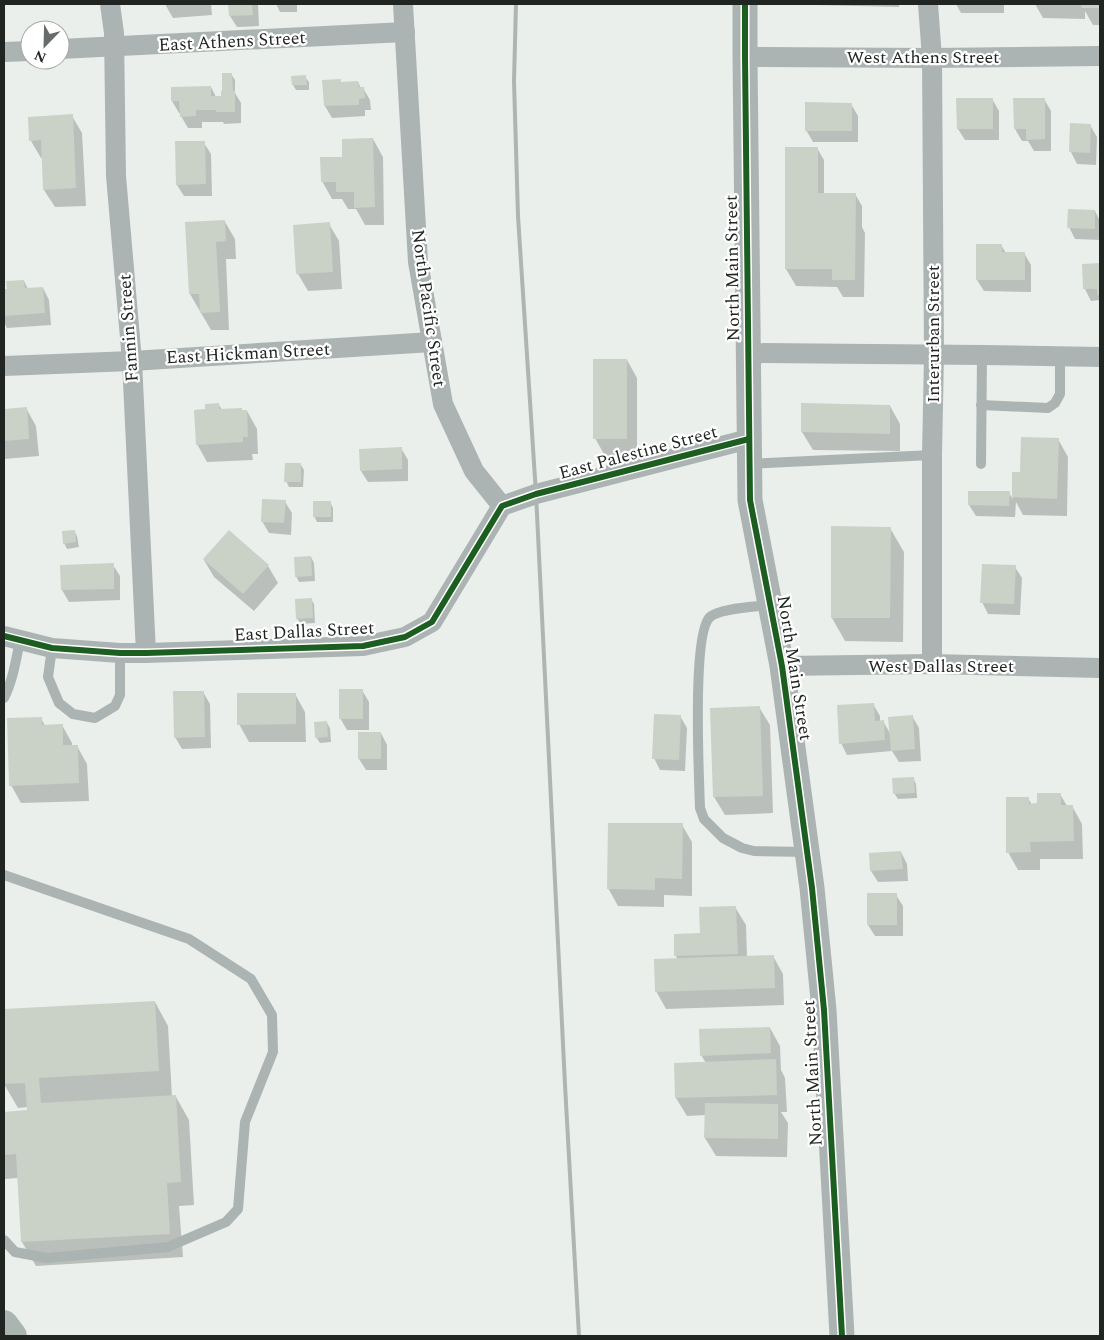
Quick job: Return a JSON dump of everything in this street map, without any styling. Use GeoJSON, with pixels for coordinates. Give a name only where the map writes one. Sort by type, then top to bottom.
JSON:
{"type":"FeatureCollection","features":[{"type":"Feature","properties":{"kind":"main road"},"geometry":{"type":"LineString","coordinates":[[4,1324],[12,1336]]}},
{"type":"Feature","properties":{"kind":"street","name":"Fannin Street"},"geometry":{"type":"LineString","coordinates":[[110,4],[114,33],[116,176],[132,360],[146,653]]}},
{"type":"Feature","properties":{"kind":"street","name":"North Pacific Street"},"geometry":{"type":"LineString","coordinates":[[403,4],[418,262],[443,404],[474,471],[502,506]]}},
{"type":"Feature","properties":{"kind":"street","name":"North Main Street"},"geometry":{"type":"LineString","coordinates":[[745,4],[750,500],[782,666],[807,852],[824,1010],[842,1336]]}},
{"type":"Feature","properties":{"kind":"street","name":"Interurban Street"},"geometry":{"type":"LineString","coordinates":[[928,4],[932,58],[934,355],[932,664]]}},
{"type":"Feature","properties":{"kind":"street","name":"East Athens Street"},"geometry":{"type":"LineString","coordinates":[[70,48],[405,32]]}},
{"type":"Feature","properties":{"kind":"street"},"geometry":{"type":"LineString","coordinates":[[4,52],[20,51]]}},
{"type":"Feature","properties":{"kind":"street","name":"West Athens Street"},"geometry":{"type":"LineString","coordinates":[[745,57],[932,58],[1100,56]]}},
{"type":"Feature","properties":{"kind":"street","name":"East Hickman Street"},"geometry":{"type":"LineString","coordinates":[[4,366],[432,342]]}},
{"type":"Feature","properties":{"kind":"street"},"geometry":{"type":"LineString","coordinates":[[748,353],[1100,357]]}},
{"type":"Feature","properties":{"kind":"street","name":"East Palestine Street"},"geometry":{"type":"LineString","coordinates":[[502,506],[536,494],[749,439]]}},
{"type":"Feature","properties":{"kind":"street","name":"East Dallas Street"},"geometry":{"type":"LineString","coordinates":[[12,638],[52,648],[146,653],[363,646],[405,637],[432,622],[502,506]]}},
{"type":"Feature","properties":{"kind":"street","name":"West Dallas Street"},"geometry":{"type":"LineString","coordinates":[[782,666],[932,664],[1100,668]]}},
{"type":"Feature","properties":{"kind":"lane"},"geometry":{"type":"LineString","coordinates":[[981,464],[982,355]]}},
{"type":"Feature","properties":{"kind":"lane"},"geometry":{"type":"LineString","coordinates":[[981,405],[1048,408],[1055,403],[1060,394],[1060,356]]}},
{"type":"Feature","properties":{"kind":"lane"},"geometry":{"type":"LineString","coordinates":[[749,464],[932,455]]}},
{"type":"Feature","properties":{"kind":"lane"},"geometry":{"type":"LineString","coordinates":[[770,605],[718,612],[709,618],[704,627],[697,700],[700,808],[704,819],[723,838],[742,848],[754,851],[807,852]]}},
{"type":"Feature","properties":{"kind":"lane"},"geometry":{"type":"LineString","coordinates":[[4,698],[14,670],[12,638]]}},
{"type":"Feature","properties":{"kind":"lane"},"geometry":{"type":"LineString","coordinates":[[52,648],[48,677],[59,702],[73,714],[95,718],[114,706],[120,695],[120,653]]}},
{"type":"Feature","properties":{"kind":"lane"},"geometry":{"type":"LineString","coordinates":[[4,875],[189,940],[251,979],[272,1015],[273,1052],[244,1122],[238,1209],[226,1222],[168,1247],[47,1258],[15,1252],[4,1240]]}},
{"type":"Feature","properties":{"kind":"building"},"geometry":{"type":"Polygon","coordinates":[[[228,4],[252,4],[253,15],[229,16],[228,4]]]}},
{"type":"Feature","properties":{"kind":"building"},"geometry":{"type":"Polygon","coordinates":[[[1082,4],[1100,4],[1100,8],[1081,8],[1082,4]]]}},
{"type":"Feature","properties":{"kind":"building"},"geometry":{"type":"Polygon","coordinates":[[[222,73],[232,73],[233,91],[235,91],[235,112],[196,110],[196,116],[180,117],[179,101],[171,101],[171,87],[211,86],[211,96],[221,96],[222,73]]]}},
{"type":"Feature","properties":{"kind":"building"},"geometry":{"type":"Polygon","coordinates":[[[306,75],[307,85],[292,85],[291,76],[306,75]]]}},
{"type":"Feature","properties":{"kind":"building"},"geometry":{"type":"Polygon","coordinates":[[[341,79],[341,82],[358,81],[359,87],[364,87],[365,98],[359,99],[359,105],[324,106],[322,80],[341,79]]]}},
{"type":"Feature","properties":{"kind":"building"},"geometry":{"type":"Polygon","coordinates":[[[956,98],[993,98],[993,129],[957,129],[956,98]]]}},
{"type":"Feature","properties":{"kind":"building"},"geometry":{"type":"Polygon","coordinates":[[[1013,98],[1045,98],[1045,139],[1026,140],[1026,129],[1014,129],[1013,98]]]}},
{"type":"Feature","properties":{"kind":"building"},"geometry":{"type":"Polygon","coordinates":[[[805,102],[852,103],[852,131],[805,131],[805,102]]]}},
{"type":"Feature","properties":{"kind":"building"},"geometry":{"type":"Polygon","coordinates":[[[73,114],[76,188],[43,190],[41,140],[29,141],[28,117],[73,114]]]}},
{"type":"Feature","properties":{"kind":"building"},"geometry":{"type":"Polygon","coordinates":[[[1070,123],[1091,124],[1090,153],[1069,152],[1070,123]]]}},
{"type":"Feature","properties":{"kind":"building"},"geometry":{"type":"Polygon","coordinates":[[[373,138],[375,207],[354,208],[354,192],[336,192],[336,182],[321,182],[320,157],[342,157],[342,139],[373,138]]]}},
{"type":"Feature","properties":{"kind":"building"},"geometry":{"type":"Polygon","coordinates":[[[175,141],[205,141],[206,184],[176,185],[175,141]]]}},
{"type":"Feature","properties":{"kind":"building"},"geometry":{"type":"Polygon","coordinates":[[[785,147],[818,147],[818,193],[856,193],[855,280],[832,280],[832,269],[785,269],[785,147]]]}},
{"type":"Feature","properties":{"kind":"building"},"geometry":{"type":"Polygon","coordinates":[[[1068,209],[1095,210],[1095,229],[1067,228],[1068,209]]]}},
{"type":"Feature","properties":{"kind":"building"},"geometry":{"type":"Polygon","coordinates":[[[225,220],[226,241],[216,242],[220,312],[200,313],[199,294],[189,294],[185,222],[225,220]]]}},
{"type":"Feature","properties":{"kind":"building"},"geometry":{"type":"Polygon","coordinates":[[[330,222],[333,272],[296,274],[293,225],[330,222]]]}},
{"type":"Feature","properties":{"kind":"building"},"geometry":{"type":"Polygon","coordinates":[[[976,244],[1002,244],[1002,252],[1025,252],[1025,280],[976,280],[976,244]]]}},
{"type":"Feature","properties":{"kind":"building"},"geometry":{"type":"Polygon","coordinates":[[[1100,263],[1100,295],[1097,295],[1097,289],[1083,289],[1082,264],[1100,263]]]}},
{"type":"Feature","properties":{"kind":"building"},"geometry":{"type":"Polygon","coordinates":[[[24,280],[25,288],[43,287],[45,313],[4,316],[4,289],[7,289],[6,281],[24,280]]]}},
{"type":"Feature","properties":{"kind":"building"},"geometry":{"type":"Polygon","coordinates":[[[593,359],[627,359],[627,439],[593,439],[593,359]]]}},
{"type":"Feature","properties":{"kind":"building"},"geometry":{"type":"Polygon","coordinates":[[[219,403],[219,409],[242,408],[242,410],[247,410],[248,437],[243,437],[243,442],[196,445],[194,410],[205,409],[205,404],[219,403]]]}},
{"type":"Feature","properties":{"kind":"building"},"geometry":{"type":"Polygon","coordinates":[[[801,403],[890,405],[890,434],[801,432],[801,403]]]}},
{"type":"Feature","properties":{"kind":"building"},"geometry":{"type":"Polygon","coordinates":[[[27,407],[29,439],[4,441],[4,409],[27,407]]]}},
{"type":"Feature","properties":{"kind":"building"},"geometry":{"type":"Polygon","coordinates":[[[1021,437],[1059,438],[1057,499],[1012,497],[1012,472],[1020,472],[1021,437]]]}},
{"type":"Feature","properties":{"kind":"building"},"geometry":{"type":"Polygon","coordinates":[[[402,447],[402,469],[360,471],[359,449],[402,447]]]}},
{"type":"Feature","properties":{"kind":"building"},"geometry":{"type":"Polygon","coordinates":[[[285,463],[301,463],[301,482],[284,482],[285,463]]]}},
{"type":"Feature","properties":{"kind":"building"},"geometry":{"type":"Polygon","coordinates":[[[968,491],[1010,491],[1009,506],[968,505],[968,491]]]}},
{"type":"Feature","properties":{"kind":"building"},"geometry":{"type":"Polygon","coordinates":[[[262,499],[286,500],[284,523],[261,522],[262,499]]]}},
{"type":"Feature","properties":{"kind":"building"},"geometry":{"type":"Polygon","coordinates":[[[313,501],[331,501],[331,517],[313,517],[313,501]]]}},
{"type":"Feature","properties":{"kind":"building"},"geometry":{"type":"Polygon","coordinates":[[[831,526],[891,527],[890,618],[831,618],[831,526]]]}},
{"type":"Feature","properties":{"kind":"building"},"geometry":{"type":"Polygon","coordinates":[[[75,530],[76,542],[63,544],[62,531],[75,530]]]}},
{"type":"Feature","properties":{"kind":"building"},"geometry":{"type":"Polygon","coordinates":[[[229,530],[269,565],[243,594],[203,559],[229,530]]]}},
{"type":"Feature","properties":{"kind":"building"},"geometry":{"type":"Polygon","coordinates":[[[311,556],[312,576],[295,577],[294,557],[311,556]]]}},
{"type":"Feature","properties":{"kind":"building"},"geometry":{"type":"Polygon","coordinates":[[[114,563],[114,589],[61,590],[60,565],[114,563]]]}},
{"type":"Feature","properties":{"kind":"building"},"geometry":{"type":"Polygon","coordinates":[[[982,564],[1016,565],[1014,604],[980,603],[982,564]]]}},
{"type":"Feature","properties":{"kind":"building"},"geometry":{"type":"Polygon","coordinates":[[[312,598],[313,618],[296,619],[295,599],[312,598]]]}},
{"type":"Feature","properties":{"kind":"building"},"geometry":{"type":"Polygon","coordinates":[[[339,689],[363,689],[363,719],[339,719],[339,689]]]}},
{"type":"Feature","properties":{"kind":"building"},"geometry":{"type":"Polygon","coordinates":[[[173,691],[204,691],[205,737],[174,738],[173,691]]]}},
{"type":"Feature","properties":{"kind":"building"},"geometry":{"type":"Polygon","coordinates":[[[237,693],[296,693],[296,724],[237,725],[237,693]]]}},
{"type":"Feature","properties":{"kind":"building"},"geometry":{"type":"Polygon","coordinates":[[[874,703],[875,721],[884,720],[885,740],[839,744],[837,705],[874,703]]]}},
{"type":"Feature","properties":{"kind":"building"},"geometry":{"type":"Polygon","coordinates":[[[760,706],[763,796],[713,797],[710,708],[760,706]]]}},
{"type":"Feature","properties":{"kind":"building"},"geometry":{"type":"Polygon","coordinates":[[[654,714],[681,715],[679,760],[652,759],[654,714]]]}},
{"type":"Feature","properties":{"kind":"building"},"geometry":{"type":"Polygon","coordinates":[[[913,715],[915,749],[891,751],[888,717],[913,715]]]}},
{"type":"Feature","properties":{"kind":"building"},"geometry":{"type":"Polygon","coordinates":[[[42,717],[42,725],[63,724],[63,745],[78,745],[79,783],[9,786],[7,718],[42,717]]]}},
{"type":"Feature","properties":{"kind":"building"},"geometry":{"type":"Polygon","coordinates":[[[327,721],[328,737],[315,738],[314,722],[327,721]]]}},
{"type":"Feature","properties":{"kind":"building"},"geometry":{"type":"Polygon","coordinates":[[[358,732],[381,732],[381,759],[358,759],[358,732]]]}},
{"type":"Feature","properties":{"kind":"building"},"geometry":{"type":"Polygon","coordinates":[[[914,777],[915,793],[893,794],[892,778],[914,777]]]}},
{"type":"Feature","properties":{"kind":"building"},"geometry":{"type":"Polygon","coordinates":[[[1037,793],[1061,793],[1061,805],[1073,805],[1074,841],[1030,842],[1031,852],[1006,853],[1006,797],[1029,797],[1029,804],[1037,803],[1037,793]]]}},
{"type":"Feature","properties":{"kind":"building"},"geometry":{"type":"Polygon","coordinates":[[[608,823],[683,823],[682,879],[655,878],[655,890],[607,889],[608,823]]]}},
{"type":"Feature","properties":{"kind":"building"},"geometry":{"type":"Polygon","coordinates":[[[901,851],[903,869],[870,871],[869,853],[901,851]]]}},
{"type":"Feature","properties":{"kind":"building"},"geometry":{"type":"Polygon","coordinates":[[[867,893],[897,893],[897,925],[867,925],[867,893]]]}},
{"type":"Feature","properties":{"kind":"building"},"geometry":{"type":"Polygon","coordinates":[[[736,906],[738,954],[674,956],[674,934],[700,933],[699,907],[736,906]]]}},
{"type":"Feature","properties":{"kind":"building"},"geometry":{"type":"Polygon","coordinates":[[[774,955],[775,988],[655,992],[654,959],[774,955]]]}},
{"type":"Feature","properties":{"kind":"building"},"geometry":{"type":"Polygon","coordinates":[[[155,1001],[159,1071],[39,1078],[41,1103],[176,1095],[181,1182],[167,1183],[170,1234],[21,1242],[16,1154],[4,1155],[4,1112],[27,1110],[25,1083],[4,1084],[4,1009],[155,1001]]]}},
{"type":"Feature","properties":{"kind":"building"},"geometry":{"type":"Polygon","coordinates":[[[770,1027],[771,1053],[700,1056],[699,1029],[770,1027]]]}},
{"type":"Feature","properties":{"kind":"building"},"geometry":{"type":"Polygon","coordinates":[[[776,1059],[777,1095],[675,1098],[674,1063],[776,1059]]]}},
{"type":"Feature","properties":{"kind":"building"},"geometry":{"type":"Polygon","coordinates":[[[705,1103],[778,1104],[778,1139],[704,1138],[705,1103]]]}},
{"type":"Feature","properties":{"kind":"railway"},"geometry":{"type":"LineString","coordinates":[[516,4],[514,81],[518,216],[536,494],[579,1336]]}},
{"type":"Feature","properties":{"kind":"cycle path"},"geometry":{"type":"LineString","coordinates":[[745,4],[750,500],[782,666],[812,888],[824,1010],[842,1336]]}},
{"type":"Feature","properties":{"kind":"cycle path"},"geometry":{"type":"LineString","coordinates":[[4,636],[52,648],[120,653],[363,646],[405,637],[432,622],[502,506],[536,494],[749,439]]}}]}
